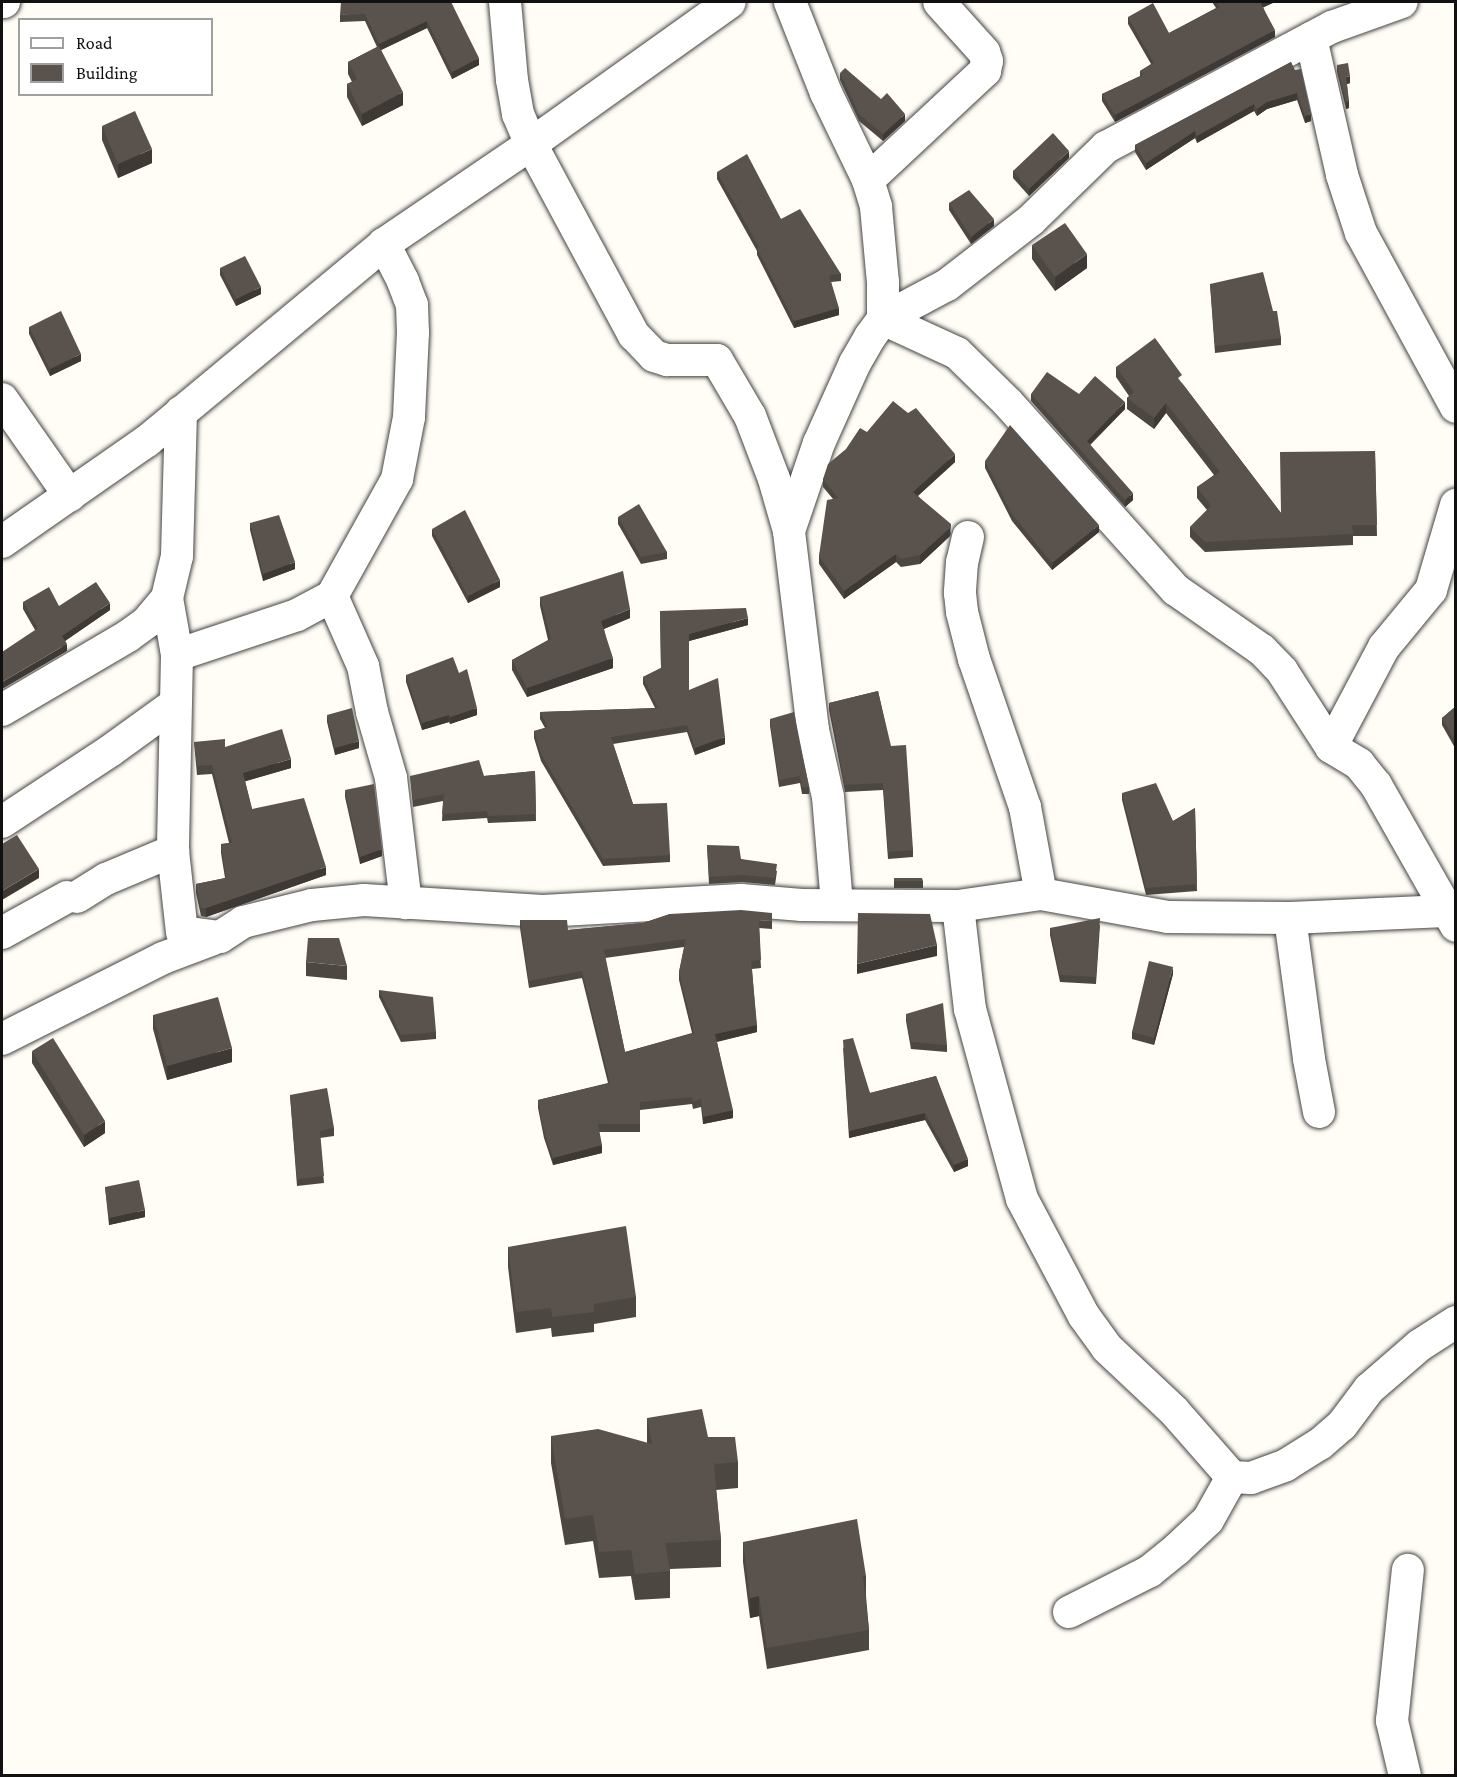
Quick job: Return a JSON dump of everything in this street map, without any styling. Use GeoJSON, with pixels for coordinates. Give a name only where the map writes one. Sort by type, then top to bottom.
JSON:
{"type":"FeatureCollection","features":[{"type":"Feature","properties":{"kind":"street"},"geometry":{"type":"LineString","coordinates":[[505,2],[512,80],[518,114],[531,144],[634,335],[654,356],[667,360],[717,360],[750,416],[774,479],[789,531],[813,730],[828,797],[837,904]]}},
{"type":"Feature","properties":{"kind":"street"},"geometry":{"type":"LineString","coordinates":[[2,542],[147,441],[384,244],[531,144],[730,2]]}},
{"type":"Feature","properties":{"kind":"street"},"geometry":{"type":"LineString","coordinates":[[790,2],[826,93],[868,180],[876,207],[883,282],[883,320]]}},
{"type":"Feature","properties":{"kind":"street"},"geometry":{"type":"LineString","coordinates":[[868,180],[985,71],[987,61],[984,52],[939,2]]}},
{"type":"Feature","properties":{"kind":"street"},"geometry":{"type":"LineString","coordinates":[[789,531],[819,444],[855,363],[883,320],[956,278],[1031,220],[1106,147],[1323,22],[1402,2]]}},
{"type":"Feature","properties":{"kind":"street"},"geometry":{"type":"LineString","coordinates":[[1323,22],[1342,175],[1361,233],[1455,406]]}},
{"type":"Feature","properties":{"kind":"street"},"geometry":{"type":"LineString","coordinates":[[177,655],[297,615],[332,596],[397,479],[410,417],[414,333],[412,305],[403,281],[384,244]]}},
{"type":"Feature","properties":{"kind":"street"},"geometry":{"type":"LineString","coordinates":[[2,1039],[163,958],[197,934],[312,905],[364,900],[543,911],[741,900],[802,905],[958,906],[1041,894],[1168,916],[1290,918],[1452,915],[1376,786],[1359,764],[1330,747],[1282,671],[1262,650],[1176,590],[1008,403],[957,353],[883,320]]}},
{"type":"Feature","properties":{"kind":"street"},"geometry":{"type":"LineString","coordinates":[[2,399],[70,496]]}},
{"type":"Feature","properties":{"kind":"street"},"geometry":{"type":"LineString","coordinates":[[181,412],[177,556],[167,598],[177,655],[173,851],[197,934]]}},
{"type":"Feature","properties":{"kind":"street"},"geometry":{"type":"LineString","coordinates":[[1330,747],[1384,647],[1431,591],[1455,510]]}},
{"type":"Feature","properties":{"kind":"street"},"geometry":{"type":"LineString","coordinates":[[968,537],[962,562],[960,593],[962,612],[974,659],[1025,807],[1041,894]]}},
{"type":"Feature","properties":{"kind":"street"},"geometry":{"type":"LineString","coordinates":[[332,596],[363,666],[372,712],[391,778],[406,903]]}},
{"type":"Feature","properties":{"kind":"street"},"geometry":{"type":"LineString","coordinates":[[2,710],[128,636],[147,622],[167,598]]}},
{"type":"Feature","properties":{"kind":"street"},"geometry":{"type":"LineString","coordinates":[[2,822],[110,751],[175,704]]}},
{"type":"Feature","properties":{"kind":"street"},"geometry":{"type":"LineString","coordinates":[[2,933],[106,879],[173,851]]}},
{"type":"Feature","properties":{"kind":"street"},"geometry":{"type":"LineString","coordinates":[[958,906],[970,1009],[1022,1199],[1084,1316],[1107,1348],[1174,1411],[1232,1478],[1251,1478],[1277,1469],[1320,1444],[1342,1425],[1369,1389],[1420,1345],[1455,1322]]}},
{"type":"Feature","properties":{"kind":"street"},"geometry":{"type":"LineString","coordinates":[[1290,918],[1309,1059],[1319,1112]]}},
{"type":"Feature","properties":{"kind":"street"},"geometry":{"type":"LineString","coordinates":[[1069,1612],[1150,1571],[1177,1549],[1208,1520],[1232,1478]]}},
{"type":"Feature","properties":{"kind":"street"},"geometry":{"type":"LineString","coordinates":[[1405,1776],[1392,1721],[1408,1570]]}},
{"type":"Feature","properties":{"kind":"building"},"geometry":{"type":"Polygon","coordinates":[[[341,2],[451,2],[479,58],[452,72],[427,21],[379,44],[365,14],[340,15],[341,2]]]}},
{"type":"Feature","properties":{"kind":"building"},"geometry":{"type":"Polygon","coordinates":[[[1216,2],[1260,2],[1275,30],[1115,115],[1102,94],[1143,75],[1140,71],[1154,63],[1128,17],[1153,3],[1169,33],[1220,7],[1216,2]]]}},
{"type":"Feature","properties":{"kind":"building"},"geometry":{"type":"Polygon","coordinates":[[[379,46],[403,92],[362,114],[347,84],[357,79],[348,62],[379,46]]]}},
{"type":"Feature","properties":{"kind":"building"},"geometry":{"type":"Polygon","coordinates":[[[1291,62],[1295,70],[1301,69],[1311,114],[1305,116],[1297,93],[1267,102],[1257,109],[1254,104],[1197,136],[1195,131],[1146,163],[1135,145],[1291,62]]]}},
{"type":"Feature","properties":{"kind":"building"},"geometry":{"type":"Polygon","coordinates":[[[1348,63],[1350,76],[1346,77],[1349,101],[1346,102],[1337,65],[1348,63]]]}},
{"type":"Feature","properties":{"kind":"building"},"geometry":{"type":"Polygon","coordinates":[[[845,68],[881,99],[887,93],[905,114],[883,134],[859,114],[840,73],[845,68]]]}},
{"type":"Feature","properties":{"kind":"building"},"geometry":{"type":"Polygon","coordinates":[[[135,111],[152,149],[118,164],[102,126],[135,111]]]}},
{"type":"Feature","properties":{"kind":"building"},"geometry":{"type":"Polygon","coordinates":[[[1053,133],[1069,151],[1029,189],[1013,171],[1053,133]]]}},
{"type":"Feature","properties":{"kind":"building"},"geometry":{"type":"Polygon","coordinates":[[[747,154],[781,219],[800,209],[841,274],[829,275],[839,308],[794,321],[757,248],[759,247],[717,172],[747,154]]]}},
{"type":"Feature","properties":{"kind":"building"},"geometry":{"type":"Polygon","coordinates":[[[969,190],[994,219],[971,237],[949,203],[969,190]]]}},
{"type":"Feature","properties":{"kind":"building"},"geometry":{"type":"Polygon","coordinates":[[[1065,223],[1087,254],[1055,277],[1032,245],[1065,223]]]}},
{"type":"Feature","properties":{"kind":"building"},"geometry":{"type":"Polygon","coordinates":[[[245,256],[261,287],[236,299],[220,268],[245,256]]]}},
{"type":"Feature","properties":{"kind":"building"},"geometry":{"type":"Polygon","coordinates":[[[1263,272],[1273,311],[1277,311],[1281,338],[1215,346],[1210,284],[1263,272]]]}},
{"type":"Feature","properties":{"kind":"building"},"geometry":{"type":"Polygon","coordinates":[[[61,311],[81,354],[50,369],[29,327],[61,311]]]}},
{"type":"Feature","properties":{"kind":"building"},"geometry":{"type":"Polygon","coordinates":[[[1155,338],[1182,375],[1178,378],[1281,513],[1280,452],[1375,451],[1377,525],[1352,525],[1353,534],[1205,542],[1190,527],[1211,506],[1197,487],[1220,472],[1166,403],[1154,418],[1127,398],[1134,392],[1116,367],[1155,338]]]}},
{"type":"Feature","properties":{"kind":"building"},"geometry":{"type":"Polygon","coordinates":[[[1047,372],[1079,394],[1095,376],[1125,402],[1087,441],[1133,493],[1125,500],[1031,394],[1047,372]]]}},
{"type":"Feature","properties":{"kind":"building"},"geometry":{"type":"Polygon","coordinates":[[[893,401],[908,413],[916,408],[955,454],[913,492],[951,524],[950,528],[920,555],[901,559],[896,554],[844,591],[819,556],[827,500],[838,498],[823,479],[828,464],[846,449],[860,428],[867,432],[893,401]]]}},
{"type":"Feature","properties":{"kind":"building"},"geometry":{"type":"Polygon","coordinates":[[[1010,425],[1099,525],[1052,563],[1012,514],[985,461],[1010,425]]]}},
{"type":"Feature","properties":{"kind":"building"},"geometry":{"type":"Polygon","coordinates":[[[639,504],[667,552],[641,557],[618,517],[639,504]]]}},
{"type":"Feature","properties":{"kind":"building"},"geometry":{"type":"Polygon","coordinates":[[[465,510],[500,580],[468,596],[432,529],[465,510]]]}},
{"type":"Feature","properties":{"kind":"building"},"geometry":{"type":"Polygon","coordinates":[[[279,515],[295,562],[263,574],[250,523],[279,515]]]}},
{"type":"Feature","properties":{"kind":"building"},"geometry":{"type":"Polygon","coordinates":[[[623,571],[630,609],[601,621],[613,658],[527,688],[512,660],[551,639],[540,597],[623,571]]]}},
{"type":"Feature","properties":{"kind":"building"},"geometry":{"type":"Polygon","coordinates":[[[96,582],[110,603],[62,636],[67,644],[2,682],[2,652],[38,628],[23,602],[49,587],[59,606],[96,582]]]}},
{"type":"Feature","properties":{"kind":"building"},"geometry":{"type":"Polygon","coordinates":[[[746,608],[748,618],[689,634],[689,690],[718,678],[725,737],[695,748],[687,725],[611,737],[633,804],[667,803],[670,855],[603,859],[541,754],[534,731],[548,727],[540,712],[658,708],[643,677],[661,668],[660,611],[746,608]]]}},
{"type":"Feature","properties":{"kind":"building"},"geometry":{"type":"Polygon","coordinates":[[[453,657],[459,673],[467,669],[477,708],[422,723],[406,675],[453,657]]]}},
{"type":"Feature","properties":{"kind":"building"},"geometry":{"type":"Polygon","coordinates":[[[878,691],[891,746],[906,745],[913,850],[888,852],[883,783],[845,785],[829,703],[878,691]]]}},
{"type":"Feature","properties":{"kind":"building"},"geometry":{"type":"Polygon","coordinates":[[[1455,707],[1455,741],[1442,718],[1455,707]]]}},
{"type":"Feature","properties":{"kind":"building"},"geometry":{"type":"Polygon","coordinates":[[[352,708],[359,741],[335,748],[327,715],[352,708]]]}},
{"type":"Feature","properties":{"kind":"building"},"geometry":{"type":"Polygon","coordinates":[[[794,712],[809,787],[802,787],[800,776],[779,780],[770,719],[794,712]]]}},
{"type":"Feature","properties":{"kind":"building"},"geometry":{"type":"Polygon","coordinates":[[[282,729],[291,759],[243,773],[252,809],[304,798],[326,867],[201,908],[196,884],[226,878],[221,844],[232,843],[212,765],[197,766],[194,742],[225,739],[225,747],[282,729]]]}},
{"type":"Feature","properties":{"kind":"building"},"geometry":{"type":"Polygon","coordinates":[[[479,760],[484,776],[535,771],[536,814],[488,816],[487,811],[442,814],[444,794],[413,800],[410,776],[479,760]]]}},
{"type":"Feature","properties":{"kind":"building"},"geometry":{"type":"Polygon","coordinates":[[[1156,783],[1173,821],[1195,808],[1197,884],[1146,888],[1122,793],[1156,783]]]}},
{"type":"Feature","properties":{"kind":"building"},"geometry":{"type":"Polygon","coordinates":[[[374,784],[382,849],[360,857],[345,790],[374,784]]]}},
{"type":"Feature","properties":{"kind":"building"},"geometry":{"type":"Polygon","coordinates":[[[17,835],[39,869],[2,891],[2,844],[17,835]]]}},
{"type":"Feature","properties":{"kind":"building"},"geometry":{"type":"Polygon","coordinates":[[[707,845],[739,846],[741,859],[777,864],[775,878],[742,875],[709,877],[707,845]]]}},
{"type":"Feature","properties":{"kind":"building"},"geometry":{"type":"Polygon","coordinates":[[[894,878],[922,878],[923,881],[894,881],[894,878]]]}},
{"type":"Feature","properties":{"kind":"building"},"geometry":{"type":"Polygon","coordinates":[[[741,910],[772,913],[772,921],[759,920],[761,960],[751,961],[757,1025],[715,1034],[733,1110],[703,1117],[701,1099],[693,1101],[692,1097],[640,1102],[640,1124],[598,1124],[602,1145],[553,1158],[544,1131],[538,1100],[610,1083],[582,971],[529,981],[520,920],[567,920],[568,930],[643,923],[670,914],[741,910]],[[686,939],[604,950],[625,1052],[694,1033],[679,972],[686,939]]]}},
{"type":"Feature","properties":{"kind":"building"},"geometry":{"type":"Polygon","coordinates":[[[858,913],[930,914],[937,945],[857,964],[858,913]]]}},
{"type":"Feature","properties":{"kind":"building"},"geometry":{"type":"Polygon","coordinates":[[[1100,918],[1096,977],[1060,975],[1050,928],[1100,918]]]}},
{"type":"Feature","properties":{"kind":"building"},"geometry":{"type":"Polygon","coordinates":[[[308,938],[339,938],[347,966],[306,962],[308,938]]]}},
{"type":"Feature","properties":{"kind":"building"},"geometry":{"type":"Polygon","coordinates":[[[1149,961],[1173,967],[1154,1038],[1132,1032],[1149,961]]]}},
{"type":"Feature","properties":{"kind":"building"},"geometry":{"type":"Polygon","coordinates":[[[379,990],[433,997],[436,1032],[401,1035],[379,990]]]}},
{"type":"Feature","properties":{"kind":"building"},"geometry":{"type":"Polygon","coordinates":[[[218,997],[232,1048],[167,1066],[153,1015],[218,997]]]}},
{"type":"Feature","properties":{"kind":"building"},"geometry":{"type":"Polygon","coordinates":[[[943,1003],[947,1045],[911,1042],[906,1014],[943,1003]]]}},
{"type":"Feature","properties":{"kind":"building"},"geometry":{"type":"Polygon","coordinates":[[[53,1038],[105,1121],[84,1135],[32,1051],[53,1038]]]}},
{"type":"Feature","properties":{"kind":"building"},"geometry":{"type":"Polygon","coordinates":[[[853,1038],[870,1093],[936,1076],[968,1159],[954,1165],[925,1113],[849,1131],[843,1040],[853,1038]]]}},
{"type":"Feature","properties":{"kind":"building"},"geometry":{"type":"Polygon","coordinates":[[[327,1088],[334,1128],[320,1131],[324,1176],[297,1179],[290,1095],[327,1088]]]}},
{"type":"Feature","properties":{"kind":"building"},"geometry":{"type":"Polygon","coordinates":[[[139,1180],[145,1210],[109,1218],[105,1187],[139,1180]]]}},
{"type":"Feature","properties":{"kind":"building"},"geometry":{"type":"Polygon","coordinates":[[[626,1226],[636,1297],[594,1304],[594,1312],[552,1317],[551,1308],[516,1312],[508,1247],[626,1226]]]}},
{"type":"Feature","properties":{"kind":"building"},"geometry":{"type":"Polygon","coordinates":[[[702,1409],[708,1437],[735,1437],[738,1462],[714,1464],[721,1540],[665,1543],[670,1571],[635,1574],[631,1550],[599,1552],[593,1515],[565,1519],[551,1436],[598,1429],[652,1444],[647,1418],[702,1409]]]}},
{"type":"Feature","properties":{"kind":"building"},"geometry":{"type":"Polygon","coordinates":[[[857,1519],[866,1576],[863,1576],[869,1630],[767,1648],[759,1596],[750,1598],[743,1542],[857,1519]]]}}]}
